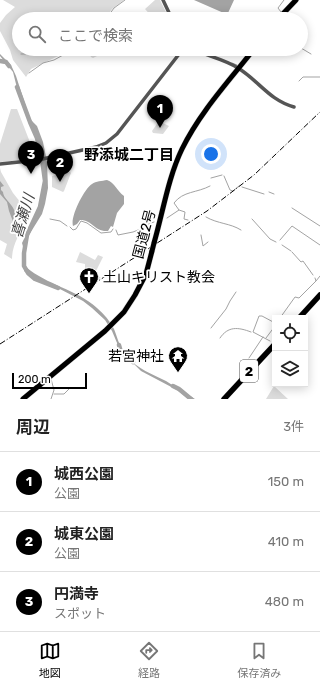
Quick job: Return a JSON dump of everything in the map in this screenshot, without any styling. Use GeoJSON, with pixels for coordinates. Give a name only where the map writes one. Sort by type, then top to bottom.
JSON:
{"type":"FeatureCollection","features":[{"type":"Feature","properties":{"kind":"highway"},"geometry":{"type":"LineString","coordinates":[[285,12],[296,0]]}},
{"type":"Feature","properties":{"kind":"highway","name":"国道2号"},"geometry":{"type":"LineString","coordinates":[[23,399],[108,328],[124,312],[136,295],[146,274],[173,173],[182,148],[206,110],[249,56]]}},
{"type":"Feature","properties":{"kind":"highway"},"geometry":{"type":"LineString","coordinates":[[302,315],[320,295]]}},
{"type":"Feature","properties":{"kind":"highway"},"geometry":{"type":"LineString","coordinates":[[307,315],[320,300]]}},
{"type":"Feature","properties":{"kind":"highway","name":"2"},"geometry":{"type":"LineString","coordinates":[[224,399],[272,347]]}},
{"type":"Feature","properties":{"kind":"highway","name":"2"},"geometry":{"type":"LineString","coordinates":[[229,399],[273,351]]}},
{"type":"Feature","properties":{"kind":"street"},"geometry":{"type":"LineString","coordinates":[[163,0],[169,12]]}},
{"type":"Feature","properties":{"kind":"street"},"geometry":{"type":"LineString","coordinates":[[0,164],[38,160],[100,146],[113,138],[177,56]]}},
{"type":"Feature","properties":{"kind":"street"},"geometry":{"type":"LineString","coordinates":[[208,56],[239,69],[273,98],[294,107]]}},
{"type":"Feature","properties":{"kind":"shaded area"},"geometry":{"type":"Polygon","coordinates":[[[3,0],[124,0],[110,12],[12,12],[12,56],[58,56],[31,69],[26,77],[13,60],[10,50],[0,31],[0,23],[15,7],[3,0]]]}},
{"type":"Feature","properties":{"kind":"shaded area"},"geometry":{"type":"Polygon","coordinates":[[[155,0],[160,0],[166,12],[148,12],[145,9],[155,0]]]}},
{"type":"Feature","properties":{"kind":"shaded area"},"geometry":{"type":"Polygon","coordinates":[[[194,0],[234,0],[228,12],[221,12],[194,0]]]}},
{"type":"Feature","properties":{"kind":"shaded area"},"geometry":{"type":"Polygon","coordinates":[[[0,54],[11,65],[16,76],[30,119],[37,126],[43,142],[47,162],[48,188],[45,204],[42,214],[24,243],[26,250],[26,267],[43,278],[80,296],[97,308],[107,318],[114,329],[121,347],[127,357],[120,350],[112,331],[105,320],[92,308],[83,301],[56,287],[35,279],[24,271],[24,250],[22,243],[40,207],[45,181],[37,138],[17,88],[13,72],[0,54]]]}},
{"type":"Feature","properties":{"kind":"shaded area"},"geometry":{"type":"Polygon","coordinates":[[[11,109],[17,109],[34,153],[32,159],[0,162],[0,144],[11,109]]]}},
{"type":"Feature","properties":{"kind":"shaded area"},"geometry":{"type":"Polygon","coordinates":[[[159,121],[169,126],[163,134],[153,133],[152,131],[159,121]]]}},
{"type":"Feature","properties":{"kind":"shaded area"},"geometry":{"type":"Polygon","coordinates":[[[0,168],[13,193],[21,203],[26,221],[15,244],[12,259],[4,254],[7,244],[0,240],[0,168]]]}},
{"type":"Feature","properties":{"kind":"shaded area"},"geometry":{"type":"Polygon","coordinates":[[[71,173],[63,192],[52,187],[52,176],[71,173]]]}},
{"type":"Feature","properties":{"kind":"shaded area"},"geometry":{"type":"Polygon","coordinates":[[[107,180],[112,183],[124,196],[124,204],[117,213],[113,227],[111,226],[108,231],[103,231],[88,222],[80,220],[73,226],[74,216],[78,204],[85,191],[94,183],[107,180]]]}},
{"type":"Feature","properties":{"kind":"shaded area"},"geometry":{"type":"Polygon","coordinates":[[[0,181],[4,186],[1,187],[1,190],[15,212],[16,224],[14,224],[7,202],[0,194],[0,181]]]}},
{"type":"Feature","properties":{"kind":"shaded area"},"geometry":{"type":"Polygon","coordinates":[[[80,252],[95,260],[98,255],[103,257],[95,273],[101,278],[93,281],[85,275],[85,264],[76,262],[80,252]]]}},
{"type":"Feature","properties":{"kind":"shaded area"},"geometry":{"type":"Polygon","coordinates":[[[131,361],[140,368],[166,381],[195,399],[189,399],[177,390],[141,371],[131,361]]]}},
{"type":"Feature","properties":{"kind":"shaded area"},"geometry":{"type":"Polygon","coordinates":[[[273,387],[275,387],[288,399],[266,399],[273,387]]]}},
{"type":"Feature","properties":{"kind":"waterway"},"geometry":{"type":"LineString","coordinates":[[111,12],[125,0]]}},
{"type":"Feature","properties":{"kind":"waterway"},"geometry":{"type":"LineString","coordinates":[[281,12],[278,8],[284,0]]}},
{"type":"Feature","properties":{"kind":"waterway"},"geometry":{"type":"LineString","coordinates":[[29,73],[43,63],[61,56]]}},
{"type":"Feature","properties":{"kind":"waterway","name":"喜瀬川"},"geometry":{"type":"LineString","coordinates":[[0,61],[6,62],[9,66]]}},
{"type":"Feature","properties":{"kind":"waterway"},"geometry":{"type":"LineString","coordinates":[[232,63],[237,65]]}},
{"type":"Feature","properties":{"kind":"waterway"},"geometry":{"type":"LineString","coordinates":[[299,81],[303,77],[320,77]]}},
{"type":"Feature","properties":{"kind":"waterway","name":"喜瀬川"},"geometry":{"type":"LineString","coordinates":[[17,87],[37,138],[45,181],[40,207],[27,235],[24,253],[24,266],[28,273],[35,279],[58,288]]}},
{"type":"Feature","properties":{"kind":"waterway"},"geometry":{"type":"LineString","coordinates":[[211,178],[222,175]]}},
{"type":"Feature","properties":{"kind":"waterway"},"geometry":{"type":"LineString","coordinates":[[224,176],[230,190],[233,191],[239,186]]}},
{"type":"Feature","properties":{"kind":"waterway"},"geometry":{"type":"LineString","coordinates":[[167,218],[179,210],[174,203],[182,196],[210,186]]}},
{"type":"Feature","properties":{"kind":"waterway"},"geometry":{"type":"LineString","coordinates":[[242,187],[264,194]]}},
{"type":"Feature","properties":{"kind":"waterway"},"geometry":{"type":"LineString","coordinates":[[269,192],[274,194]]}},
{"type":"Feature","properties":{"kind":"waterway"},"geometry":{"type":"LineString","coordinates":[[292,208],[320,226]]}},
{"type":"Feature","properties":{"kind":"waterway"},"geometry":{"type":"LineString","coordinates":[[179,210],[185,212],[184,219],[188,220]]}},
{"type":"Feature","properties":{"kind":"waterway"},"geometry":{"type":"LineString","coordinates":[[206,217],[241,230]]}},
{"type":"Feature","properties":{"kind":"waterway"},"geometry":{"type":"LineString","coordinates":[[50,219],[60,221],[67,226]]}},
{"type":"Feature","properties":{"kind":"waterway"},"geometry":{"type":"LineString","coordinates":[[252,219],[270,239],[276,242]]}},
{"type":"Feature","properties":{"kind":"waterway"},"geometry":{"type":"LineString","coordinates":[[70,227],[73,230],[76,229],[81,221],[87,223],[101,233],[111,232],[113,229]]}},
{"type":"Feature","properties":{"kind":"waterway"},"geometry":{"type":"LineString","coordinates":[[116,230],[118,235],[133,232],[154,222]]}},
{"type":"Feature","properties":{"kind":"waterway"},"geometry":{"type":"LineString","coordinates":[[280,240],[292,226],[320,245]]}},
{"type":"Feature","properties":{"kind":"waterway"},"geometry":{"type":"LineString","coordinates":[[201,235],[203,246],[208,242]]}},
{"type":"Feature","properties":{"kind":"waterway"},"geometry":{"type":"LineString","coordinates":[[282,245],[291,251]]}},
{"type":"Feature","properties":{"kind":"waterway"},"geometry":{"type":"LineString","coordinates":[[292,252],[301,262],[303,261],[313,275]]}},
{"type":"Feature","properties":{"kind":"waterway"},"geometry":{"type":"LineString","coordinates":[[315,278],[316,281],[320,276]]}},
{"type":"Feature","properties":{"kind":"waterway"},"geometry":{"type":"LineString","coordinates":[[282,315],[295,297],[299,298],[316,281]]}},
{"type":"Feature","properties":{"kind":"waterway"},"geometry":{"type":"LineString","coordinates":[[211,328],[226,309],[236,292]]}},
{"type":"Feature","properties":{"kind":"waterway"},"geometry":{"type":"LineString","coordinates":[[270,341],[253,332],[259,316],[272,321]]}},
{"type":"Feature","properties":{"kind":"waterway"},"geometry":{"type":"LineString","coordinates":[[220,338],[226,331],[234,329],[242,329],[251,332]]}},
{"type":"Feature","properties":{"kind":"waterway"},"geometry":{"type":"LineString","coordinates":[[266,338],[272,330]]}},
{"type":"Feature","properties":{"kind":"waterway"},"geometry":{"type":"LineString","coordinates":[[249,358],[263,337]]}},
{"type":"Feature","properties":{"kind":"waterway","name":"喜瀬川"},"geometry":{"type":"LineString","coordinates":[[119,345],[121,352],[133,362]]}},
{"type":"Feature","properties":{"kind":"waterway"},"geometry":{"type":"LineString","coordinates":[[51,379],[54,390],[51,399]]}},
{"type":"Feature","properties":{"kind":"waterway","name":"喜瀬川"},"geometry":{"type":"LineString","coordinates":[[173,386],[191,399]]}},
{"type":"Feature","properties":{"kind":"waterway"},"geometry":{"type":"LineString","coordinates":[[54,394],[64,394],[69,389]]}},
{"type":"Feature","properties":{"kind":"railway"},"geometry":{"type":"LineString","coordinates":[[0,344],[207,211],[254,175],[320,112]]}},
{"type":"Feature","properties":{"kind":"place","name":"城西公園"},"geometry":{"type":"Point","coordinates":[160,128]}},
{"type":"Feature","properties":{"kind":"place","name":"円満寺"},"geometry":{"type":"Point","coordinates":[31,174]}},
{"type":"Feature","properties":{"kind":"place","name":"城東公園"},"geometry":{"type":"Point","coordinates":[60,182]}},
{"type":"Feature","properties":{"kind":"place","name":"土山キリスト教会"},"geometry":{"type":"Point","coordinates":[89,294]}},
{"type":"Feature","properties":{"kind":"place","name":"若宮神社"},"geometry":{"type":"Point","coordinates":[178,373]}},
{"type":"Feature","properties":{"kind":"district","name":"野添城二丁目"},"geometry":{"type":"Point","coordinates":[129,155]}}]}
